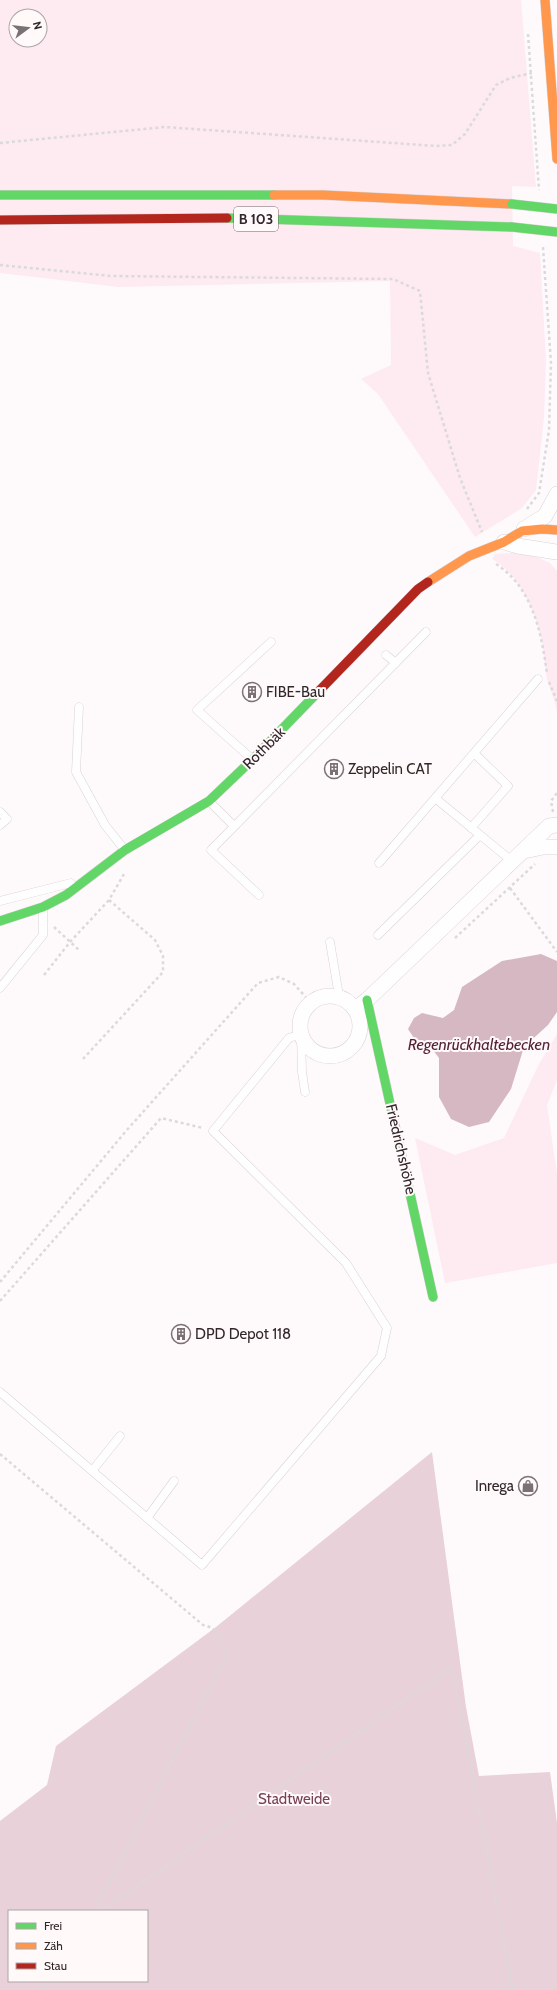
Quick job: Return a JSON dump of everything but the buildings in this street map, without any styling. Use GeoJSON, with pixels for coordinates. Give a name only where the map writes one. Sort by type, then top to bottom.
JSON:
{"type":"FeatureCollection","features":[{"type":"Feature","properties":{"kind":"main road"},"geometry":{"type":"LineString","coordinates":[[545,0],[557,159]]}},
{"type":"Feature","properties":{"kind":"main road","name":"B 103"},"geometry":{"type":"LineString","coordinates":[[0,195],[322,196],[512,204],[557,209]]}},
{"type":"Feature","properties":{"kind":"main road","name":"B 103"},"geometry":{"type":"LineString","coordinates":[[0,220],[218,218],[316,220],[512,228],[557,232]]}},
{"type":"Feature","properties":{"kind":"main road","name":"Rothbäk"},"geometry":{"type":"LineString","coordinates":[[0,921],[8,915],[43,907],[66,895],[125,850],[209,801],[253,759],[418,589],[469,556],[504,542],[522,531],[542,529],[557,530]]}},
{"type":"Feature","properties":{"kind":"main road","name":"Friedrichshöhe"},"geometry":{"type":"LineString","coordinates":[[361,1005],[434,1297]]}},
{"type":"Feature","properties":{"kind":"street","name":"Rothbäk"},"geometry":{"type":"LineString","coordinates":[[522,531],[545,516],[557,494]]}},
{"type":"Feature","properties":{"kind":"street"},"geometry":{"type":"LineString","coordinates":[[504,542],[518,546],[557,552]]}},
{"type":"Feature","properties":{"kind":"street"},"geometry":{"type":"LineString","coordinates":[[361,1005],[338,996],[324,996],[310,1002],[301,1017],[301,1034],[310,1049],[326,1056],[343,1053],[356,1042],[360,1025],[361,1005],[518,856],[553,826],[554,807]]}},
{"type":"Feature","properties":{"kind":"street"},"geometry":{"type":"LineString","coordinates":[[518,856],[544,847],[557,847]]}},
{"type":"Feature","properties":{"kind":"lane"},"geometry":{"type":"LineString","coordinates":[[259,895],[211,850],[426,632]]}},
{"type":"Feature","properties":{"kind":"lane"},"geometry":{"type":"LineString","coordinates":[[253,759],[197,710],[271,642]]}},
{"type":"Feature","properties":{"kind":"lane"},"geometry":{"type":"LineString","coordinates":[[386,655],[396,663]]}},
{"type":"Feature","properties":{"kind":"lane"},"geometry":{"type":"LineString","coordinates":[[379,863],[538,679]]}},
{"type":"Feature","properties":{"kind":"lane"},"geometry":{"type":"LineString","coordinates":[[79,707],[76,772],[105,825],[125,850]]}},
{"type":"Feature","properties":{"kind":"lane"},"geometry":{"type":"LineString","coordinates":[[471,828],[508,786],[474,753]]}},
{"type":"Feature","properties":{"kind":"lane"},"geometry":{"type":"LineString","coordinates":[[435,798],[480,835],[518,856]]}},
{"type":"Feature","properties":{"kind":"lane"},"geometry":{"type":"LineString","coordinates":[[209,801],[234,826]]}},
{"type":"Feature","properties":{"kind":"lane"},"geometry":{"type":"LineString","coordinates":[[0,812],[7,819],[0,825]]}},
{"type":"Feature","properties":{"kind":"lane"},"geometry":{"type":"LineString","coordinates":[[378,934],[480,835]]}},
{"type":"Feature","properties":{"kind":"lane"},"geometry":{"type":"LineString","coordinates":[[0,900],[90,878]]}},
{"type":"Feature","properties":{"kind":"lane"},"geometry":{"type":"LineString","coordinates":[[0,988],[43,935],[43,907]]}},
{"type":"Feature","properties":{"kind":"lane"},"geometry":{"type":"LineString","coordinates":[[330,942],[338,996]]}},
{"type":"Feature","properties":{"kind":"lane"},"geometry":{"type":"LineString","coordinates":[[0,1392],[202,1565],[381,1356],[387,1328],[346,1263],[213,1131],[288,1038],[301,1034],[302,1072],[305,1092]]}},
{"type":"Feature","properties":{"kind":"lane"},"geometry":{"type":"LineString","coordinates":[[92,1472],[120,1436]]}},
{"type":"Feature","properties":{"kind":"lane"},"geometry":{"type":"LineString","coordinates":[[147,1518],[174,1482]]}},
{"type":"Feature","properties":{"kind":"path"},"geometry":{"type":"LineString","coordinates":[[528,29],[540,198]]}},
{"type":"Feature","properties":{"kind":"path"},"geometry":{"type":"LineString","coordinates":[[0,143],[165,127],[436,146],[452,145],[465,134],[496,85],[510,78],[551,72]]}},
{"type":"Feature","properties":{"kind":"path"},"geometry":{"type":"LineString","coordinates":[[524,512],[539,493],[549,430],[551,363],[543,245]]}},
{"type":"Feature","properties":{"kind":"path"},"geometry":{"type":"LineString","coordinates":[[0,265],[111,276],[393,279],[420,291],[428,373],[460,478],[484,536]]}},
{"type":"Feature","properties":{"kind":"path"},"geometry":{"type":"LineString","coordinates":[[494,562],[507,571],[517,583],[536,617],[541,634],[548,680],[557,702]]}},
{"type":"Feature","properties":{"kind":"path"},"geometry":{"type":"LineString","coordinates":[[554,807],[557,793]]}},
{"type":"Feature","properties":{"kind":"path"},"geometry":{"type":"LineString","coordinates":[[452,941],[535,864],[540,862]]}},
{"type":"Feature","properties":{"kind":"path"},"geometry":{"type":"LineString","coordinates":[[44,975],[70,942],[109,900],[127,870]]}},
{"type":"Feature","properties":{"kind":"path"},"geometry":{"type":"LineString","coordinates":[[500,874],[557,952]]}},
{"type":"Feature","properties":{"kind":"path"},"geometry":{"type":"LineString","coordinates":[[83,1059],[163,972],[163,956],[155,940],[109,900]]}},
{"type":"Feature","properties":{"kind":"path"},"geometry":{"type":"LineString","coordinates":[[44,917],[79,950]]}},
{"type":"Feature","properties":{"kind":"path"},"geometry":{"type":"LineString","coordinates":[[0,1282],[126,1131],[258,982],[279,977],[294,984],[310,1002]]}},
{"type":"Feature","properties":{"kind":"path"},"geometry":{"type":"LineString","coordinates":[[0,1301],[160,1118],[213,1131]]}},
{"type":"Feature","properties":{"kind":"path"},"geometry":{"type":"LineString","coordinates":[[0,1454],[203,1625],[213,1627],[221,1636],[227,1655],[95,1910]]}},
{"type":"Feature","properties":{"kind":"path"},"geometry":{"type":"LineString","coordinates":[[102,1910],[452,1667],[513,1989],[500,1990]]}},
{"type":"Feature","properties":{"kind":"shaded area"},"geometry":{"type":"Polygon","coordinates":[[[0,0],[521,0],[536,187],[512,186],[513,246],[540,253],[546,360],[544,418],[536,490],[522,508],[475,537],[378,394],[361,379],[391,365],[390,281],[119,287],[0,273],[0,0]]]}},
{"type":"Feature","properties":{"kind":"shaded area"},"geometry":{"type":"Polygon","coordinates":[[[525,552],[550,563],[557,571],[557,711],[547,679],[537,623],[529,601],[517,582],[501,565],[492,559],[495,554],[525,552]]]}},
{"type":"Feature","properties":{"kind":"shaded area"},"geometry":{"type":"Polygon","coordinates":[[[557,1034],[557,1080],[547,1105],[557,1174],[557,1263],[445,1283],[415,1138],[455,1155],[504,1138],[539,1064],[557,1034]]]}},
{"type":"Feature","properties":{"kind":"green space","name":"Stadtweide"},"geometry":{"type":"Polygon","coordinates":[[[432,1452],[466,1707],[479,1776],[550,1772],[557,1823],[557,1990],[0,1990],[0,1821],[47,1785],[56,1746],[216,1627],[432,1452]]]}},
{"type":"Feature","properties":{"kind":"water","name":"Regenrückhaltebecken"},"geometry":{"type":"Polygon","coordinates":[[[541,954],[557,961],[557,1012],[548,1025],[524,1047],[511,1089],[489,1122],[469,1127],[451,1119],[439,1097],[439,1058],[429,1045],[414,1038],[408,1029],[414,1018],[422,1013],[443,1018],[454,1010],[462,987],[502,961],[541,954]]]}},
{"type":"Feature","properties":{"kind":"traffic: fast"},"geometry":{"type":"LineString","coordinates":[[0,195],[274,195]]}},
{"type":"Feature","properties":{"kind":"traffic: fast"},"geometry":{"type":"LineString","coordinates":[[512,204],[557,209]]}},
{"type":"Feature","properties":{"kind":"traffic: fast"},"geometry":{"type":"LineString","coordinates":[[227,218],[512,227]]}},
{"type":"Feature","properties":{"kind":"traffic: fast"},"geometry":{"type":"LineString","coordinates":[[512,227],[557,232]]}},
{"type":"Feature","properties":{"kind":"traffic: fast"},"geometry":{"type":"LineString","coordinates":[[0,921],[43,907],[66,895],[125,850],[209,801],[253,759],[318,692]]}},
{"type":"Feature","properties":{"kind":"traffic: fast"},"geometry":{"type":"LineString","coordinates":[[367,1000],[433,1297]]}},
{"type":"Feature","properties":{"kind":"traffic: slow"},"geometry":{"type":"LineString","coordinates":[[545,0],[557,159]]}},
{"type":"Feature","properties":{"kind":"traffic: slow"},"geometry":{"type":"LineString","coordinates":[[274,195],[323,195],[512,204]]}},
{"type":"Feature","properties":{"kind":"traffic: slow"},"geometry":{"type":"LineString","coordinates":[[428,582],[469,556],[504,542],[522,531],[542,529],[557,530]]}},
{"type":"Feature","properties":{"kind":"traffic: jam"},"geometry":{"type":"LineString","coordinates":[[0,220],[227,218]]}},
{"type":"Feature","properties":{"kind":"traffic: jam"},"geometry":{"type":"LineString","coordinates":[[318,692],[418,589],[428,582]]}},
{"type":"Feature","properties":{"kind":"place","name":"FIBE-Bau"},"geometry":{"type":"Point","coordinates":[252,692]}},
{"type":"Feature","properties":{"kind":"place","name":"Zeppelin CAT"},"geometry":{"type":"Point","coordinates":[334,769]}},
{"type":"Feature","properties":{"kind":"place","name":"DPD Depot 118"},"geometry":{"type":"Point","coordinates":[181,1334]}},
{"type":"Feature","properties":{"kind":"place","name":"Inrega"},"geometry":{"type":"Point","coordinates":[528,1486]}}]}
